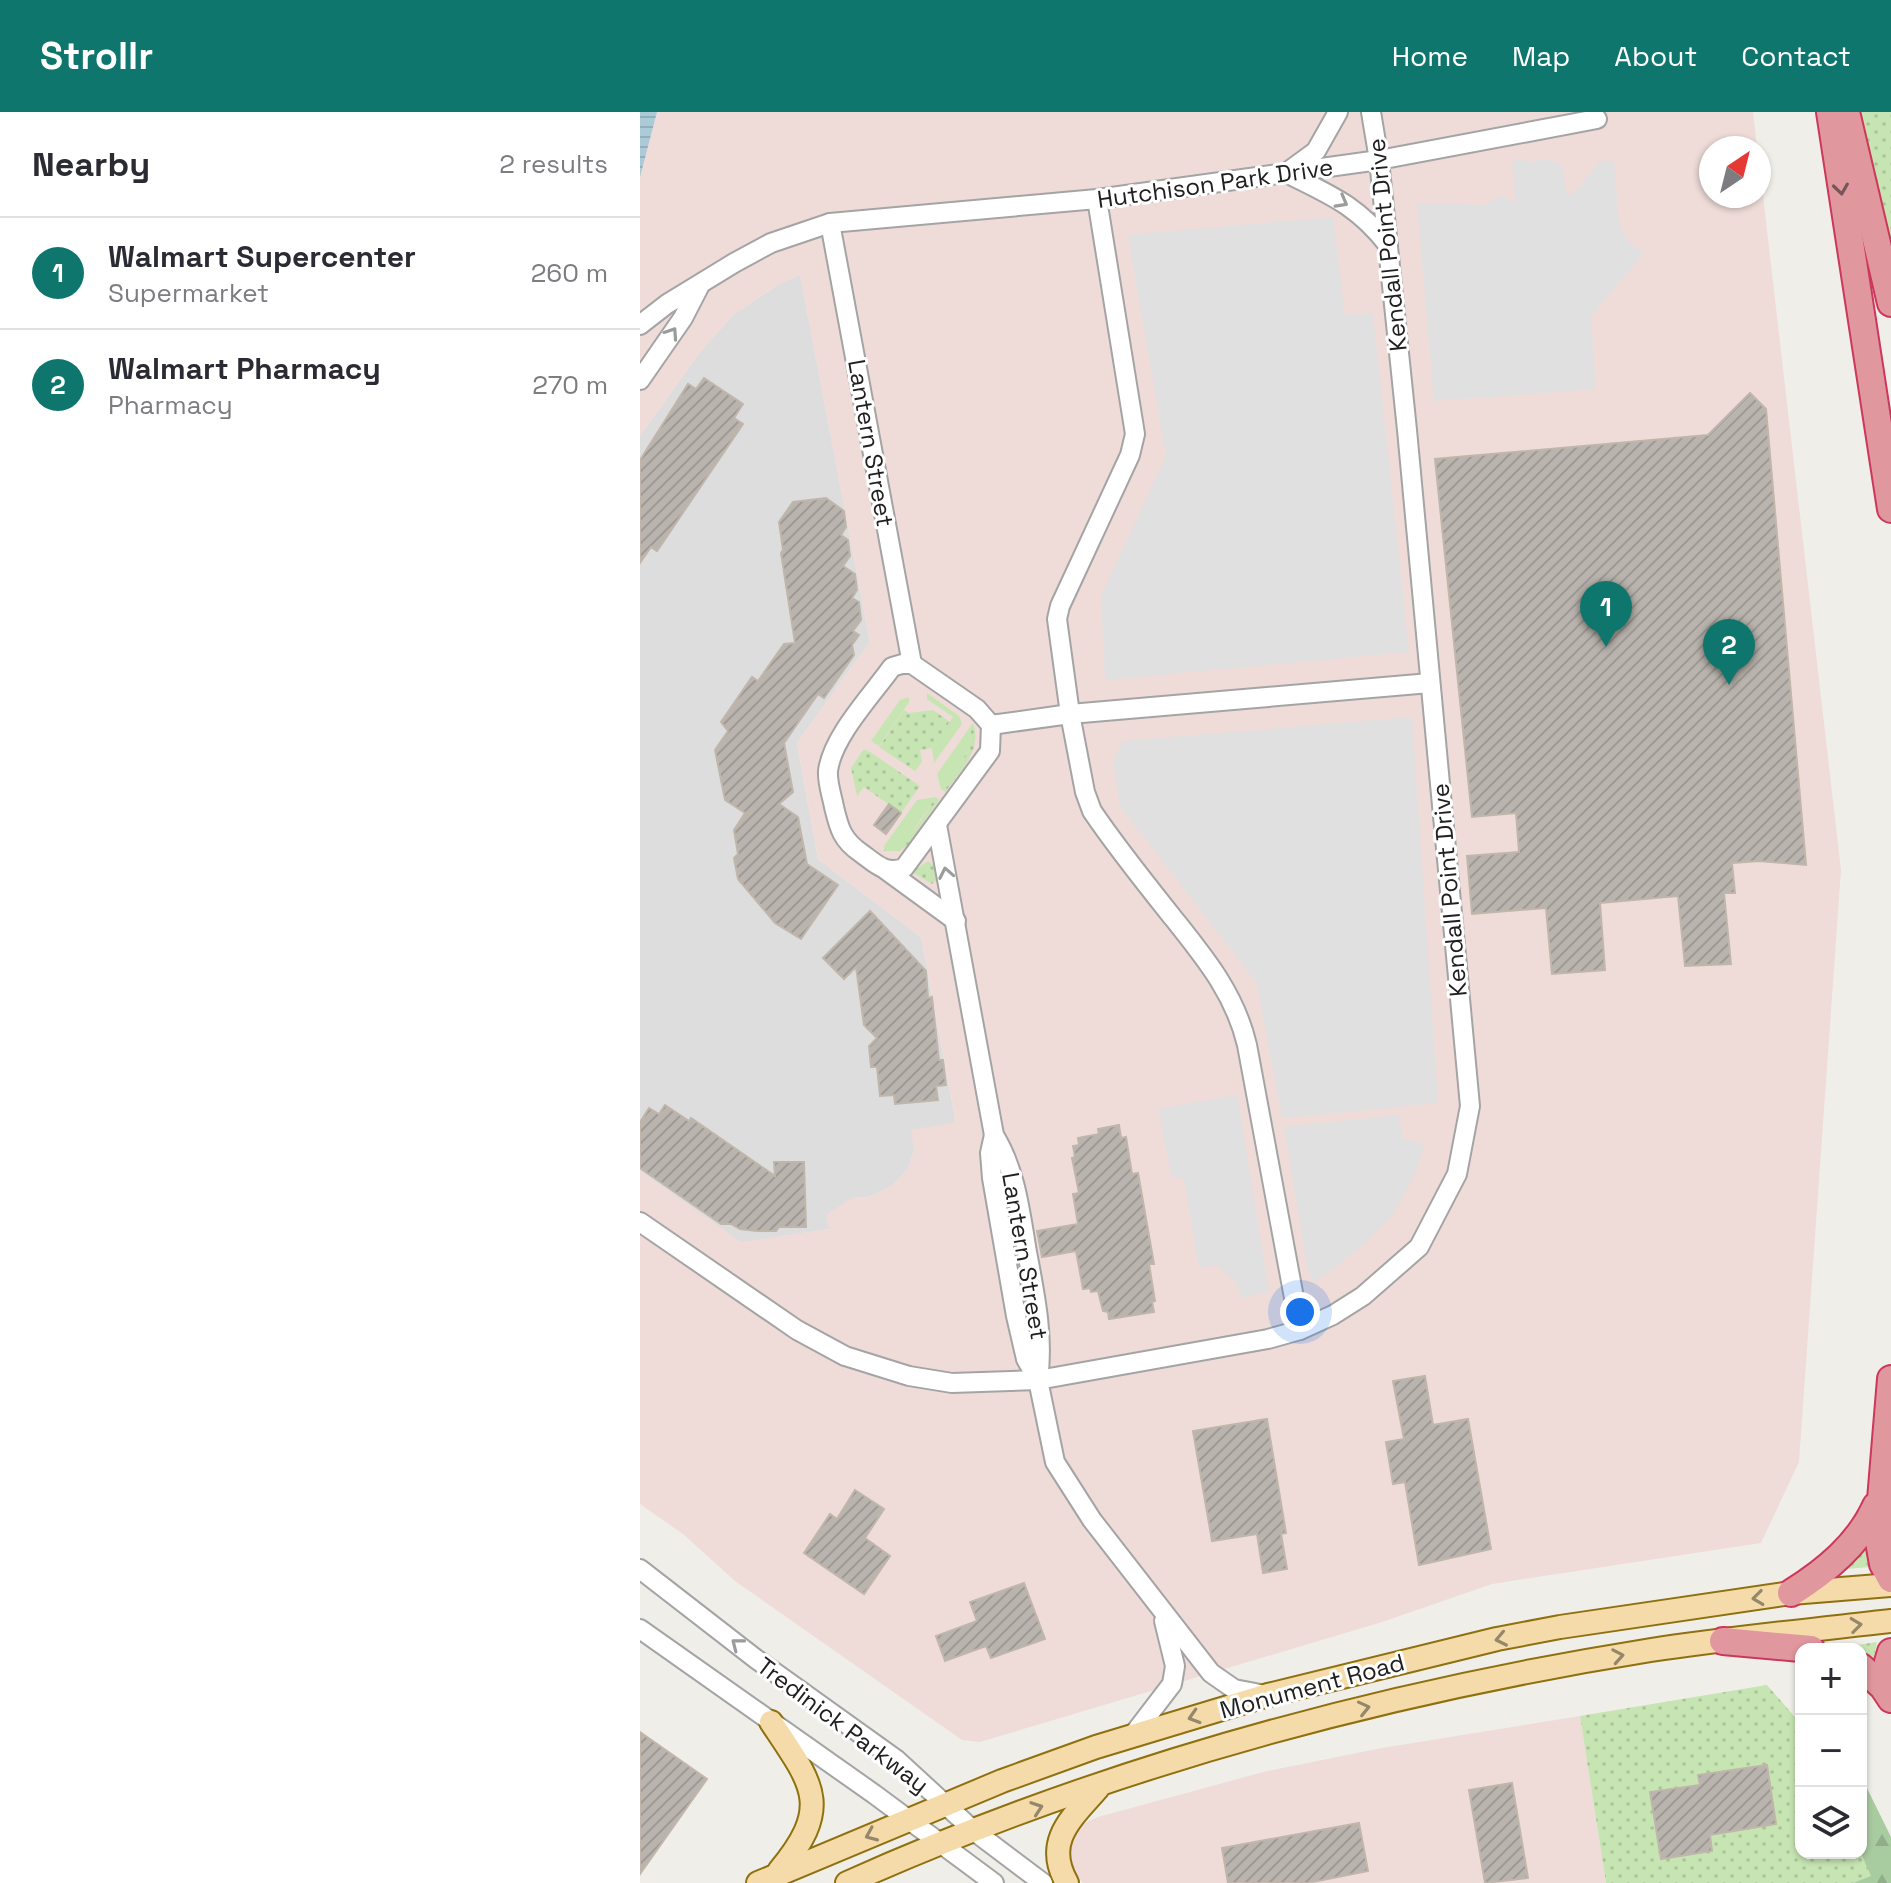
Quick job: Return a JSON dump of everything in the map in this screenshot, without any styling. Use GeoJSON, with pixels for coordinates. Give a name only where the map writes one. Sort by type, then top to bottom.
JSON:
{"type":"FeatureCollection","features":[{"type":"Feature","properties":{"kind":"highway"},"geometry":{"type":"LineString","coordinates":[[1830,112],[1891,509]]}},
{"type":"Feature","properties":{"kind":"highway"},"geometry":{"type":"LineString","coordinates":[[1846,112],[1891,303]]}},
{"type":"Feature","properties":{"kind":"highway"},"geometry":{"type":"LineString","coordinates":[[1891,1379],[1878,1536],[1883,1564],[1891,1582]]}},
{"type":"Feature","properties":{"kind":"highway"},"geometry":{"type":"LineString","coordinates":[[1791,1593],[1813,1579],[1855,1542],[1882,1491]]}},
{"type":"Feature","properties":{"kind":"highway"},"geometry":{"type":"LineString","coordinates":[[1723,1641],[1795,1648]]}},
{"type":"Feature","properties":{"kind":"highway"},"geometry":{"type":"LineString","coordinates":[[1891,1652],[1888,1662],[1891,1687]]}},
{"type":"Feature","properties":{"kind":"highway"},"geometry":{"type":"LineString","coordinates":[[1867,1672],[1891,1699]]}},
{"type":"Feature","properties":{"kind":"main road","name":"Monument Road"},"geometry":{"type":"LineString","coordinates":[[767,1879],[945,1804],[1133,1735],[1268,1695],[1497,1639],[1590,1622],[1891,1582]]}},
{"type":"Feature","properties":{"kind":"main road","name":"Monument Road"},"geometry":{"type":"LineString","coordinates":[[847,1883],[939,1844],[1100,1786],[1317,1721],[1454,1687],[1654,1650],[1891,1621]]}},
{"type":"Feature","properties":{"kind":"main road"},"geometry":{"type":"LineString","coordinates":[[767,1879],[803,1838],[813,1805],[807,1777],[771,1722]]}},
{"type":"Feature","properties":{"kind":"main road"},"geometry":{"type":"LineString","coordinates":[[1067,1883],[1059,1868],[1059,1840],[1068,1822],[1100,1786]]}},
{"type":"Feature","properties":{"kind":"street"},"geometry":{"type":"LineString","coordinates":[[1338,112],[1316,151],[1286,173],[1350,205],[1388,245]]}},
{"type":"Feature","properties":{"kind":"street","name":"Kendall Point Drive"},"geometry":{"type":"LineString","coordinates":[[1038,1380],[1268,1339],[1300,1330],[1333,1315],[1363,1296],[1419,1247],[1457,1174],[1470,1106],[1388,245],[1371,112]]}},
{"type":"Feature","properties":{"kind":"street","name":"Hutchison Park Drive"},"geometry":{"type":"LineString","coordinates":[[640,325],[667,304],[771,243],[830,223],[1097,199],[1379,160],[1597,119]]}},
{"type":"Feature","properties":{"kind":"street"},"geometry":{"type":"LineString","coordinates":[[1097,199],[1135,434],[1130,455],[1060,606],[1058,635],[1070,714],[1085,792],[1092,811],[1226,987],[1238,1012],[1247,1045],[1300,1330]]}},
{"type":"Feature","properties":{"kind":"street","name":"Lantern Street"},"geometry":{"type":"LineString","coordinates":[[830,223],[912,664]]}},
{"type":"Feature","properties":{"kind":"street"},"geometry":{"type":"LineString","coordinates":[[640,380],[683,318],[701,284]]}},
{"type":"Feature","properties":{"kind":"street"},"geometry":{"type":"LineString","coordinates":[[886,870],[894,872],[904,868],[990,751],[991,725],[977,709],[912,664],[892,667],[837,743],[827,775],[840,834],[851,846],[956,921]]}},
{"type":"Feature","properties":{"kind":"street"},"geometry":{"type":"LineString","coordinates":[[991,725],[1070,714],[1430,683]]}},
{"type":"Feature","properties":{"kind":"street","name":"Lantern Street"},"geometry":{"type":"LineString","coordinates":[[937,825],[994,1135],[1006,1154],[1013,1176],[1024,1235],[1042,1354],[1038,1380],[1055,1462],[1092,1520],[1211,1673],[1234,1689],[1268,1695]]}},
{"type":"Feature","properties":{"kind":"street"},"geometry":{"type":"LineString","coordinates":[[640,1222],[797,1330],[845,1356],[909,1376],[952,1383],[1038,1380]]}},
{"type":"Feature","properties":{"kind":"street","name":"Tredinick Parkway"},"geometry":{"type":"LineString","coordinates":[[640,1569],[756,1659],[897,1760],[974,1831],[1043,1883]]}},
{"type":"Feature","properties":{"kind":"street"},"geometry":{"type":"LineString","coordinates":[[1133,1735],[1172,1684],[1175,1666],[1161,1607]]}},
{"type":"Feature","properties":{"kind":"street","name":"Tredinick Parkway"},"geometry":{"type":"LineString","coordinates":[[640,1629],[994,1883]]}},
{"type":"Feature","properties":{"kind":"shaded area"},"geometry":{"type":"Polygon","coordinates":[[[640,112],[1753,112],[1756,136],[1699,136],[1699,208],[1764,208],[1841,870],[1799,1462],[1761,1543],[1492,1584],[1382,1622],[980,1742],[962,1740],[735,1581],[683,1534],[640,1504],[640,1171],[741,1242],[829,1229],[826,1215],[852,1198],[869,1197],[892,1186],[908,1169],[914,1151],[911,1130],[956,1122],[921,937],[818,859],[797,743],[870,642],[800,275],[776,286],[733,315],[699,353],[640,436],[640,112]]]}},
{"type":"Feature","properties":{"kind":"shaded area"},"geometry":{"type":"Polygon","coordinates":[[[1517,158],[1528,162],[1547,159],[1562,164],[1567,197],[1600,161],[1614,161],[1619,224],[1629,243],[1644,252],[1591,317],[1596,389],[1434,401],[1417,203],[1484,205],[1502,195],[1516,203],[1512,164],[1517,158]]]}},
{"type":"Feature","properties":{"kind":"shaded area"},"geometry":{"type":"Polygon","coordinates":[[[1333,217],[1345,315],[1373,313],[1409,652],[1105,680],[1101,596],[1166,456],[1128,235],[1333,217]]]}},
{"type":"Feature","properties":{"kind":"shaded area"},"geometry":{"type":"Polygon","coordinates":[[[800,274],[870,642],[797,743],[818,859],[921,937],[956,1123],[914,1151],[908,1169],[892,1186],[869,1197],[852,1198],[829,1229],[741,1243],[640,1171],[640,436],[699,353],[733,315],[800,274]]]}},
{"type":"Feature","properties":{"kind":"shaded area"},"geometry":{"type":"Polygon","coordinates":[[[1412,717],[1438,1103],[1282,1118],[1257,983],[1120,806],[1113,761],[1123,741],[1412,717]]]}},
{"type":"Feature","properties":{"kind":"shaded area"},"geometry":{"type":"Polygon","coordinates":[[[1237,1095],[1269,1292],[1240,1298],[1238,1284],[1217,1265],[1199,1268],[1184,1178],[1172,1178],[1158,1109],[1237,1095]]]}},
{"type":"Feature","properties":{"kind":"shaded area"},"geometry":{"type":"Polygon","coordinates":[[[1399,1115],[1403,1139],[1425,1144],[1414,1176],[1393,1214],[1364,1245],[1314,1283],[1308,1270],[1284,1127],[1399,1115]]]}},
{"type":"Feature","properties":{"kind":"shaded area"},"geometry":{"type":"Polygon","coordinates":[[[1580,1716],[1606,1883],[1083,1883],[1071,1869],[1069,1846],[1082,1824],[1098,1817],[1267,1771],[1382,1748],[1580,1716]]]}},
{"type":"Feature","properties":{"kind":"green space"},"geometry":{"type":"Polygon","coordinates":[[[1859,112],[1891,112],[1891,246],[1859,112]]]}},
{"type":"Feature","properties":{"kind":"green space"},"geometry":{"type":"Polygon","coordinates":[[[927,693],[959,716],[962,724],[934,763],[932,748],[953,717],[927,699],[927,693]]]}},
{"type":"Feature","properties":{"kind":"green space"},"geometry":{"type":"Polygon","coordinates":[[[909,697],[909,702],[879,746],[871,741],[900,700],[909,697]]]}},
{"type":"Feature","properties":{"kind":"green space"},"geometry":{"type":"Polygon","coordinates":[[[904,710],[909,713],[933,710],[950,722],[932,748],[920,750],[922,762],[915,771],[879,747],[904,710]]]}},
{"type":"Feature","properties":{"kind":"green space"},"geometry":{"type":"Polygon","coordinates":[[[973,723],[975,742],[972,751],[945,792],[941,789],[967,753],[973,723]]]}},
{"type":"Feature","properties":{"kind":"green space"},"geometry":{"type":"Polygon","coordinates":[[[970,727],[967,753],[941,789],[937,774],[970,727]]]}},
{"type":"Feature","properties":{"kind":"green space"},"geometry":{"type":"Polygon","coordinates":[[[863,750],[920,786],[901,813],[864,787],[857,796],[851,768],[863,750]]]}},
{"type":"Feature","properties":{"kind":"green space"},"geometry":{"type":"Polygon","coordinates":[[[936,797],[939,800],[907,846],[899,851],[884,851],[884,846],[893,845],[908,836],[936,797]]]}},
{"type":"Feature","properties":{"kind":"green space"},"geometry":{"type":"Polygon","coordinates":[[[936,797],[905,842],[897,846],[884,846],[917,800],[936,797]]]}},
{"type":"Feature","properties":{"kind":"green space"},"geometry":{"type":"Polygon","coordinates":[[[928,861],[933,865],[938,879],[932,884],[912,872],[928,861]]]}},
{"type":"Feature","properties":{"kind":"green space"},"geometry":{"type":"Polygon","coordinates":[[[1867,1546],[1870,1567],[1846,1569],[1846,1567],[1867,1546]]]}},
{"type":"Feature","properties":{"kind":"green space"},"geometry":{"type":"Polygon","coordinates":[[[1877,1642],[1873,1662],[1867,1658],[1867,1643],[1877,1642]]]}},
{"type":"Feature","properties":{"kind":"green space"},"geometry":{"type":"Polygon","coordinates":[[[1767,1685],[1795,1717],[1795,1859],[1864,1859],[1872,1877],[1853,1883],[1606,1883],[1580,1716],[1767,1685]]]}},
{"type":"Feature","properties":{"kind":"green space"},"geometry":{"type":"Polygon","coordinates":[[[1867,1788],[1891,1837],[1891,1883],[1853,1883],[1871,1876],[1864,1859],[1867,1859],[1867,1788]]]}},
{"type":"Feature","properties":{"kind":"water"},"geometry":{"type":"Polygon","coordinates":[[[640,112],[657,112],[640,177],[640,112]]]}},
{"type":"Feature","properties":{"kind":"building"},"geometry":{"type":"Polygon","coordinates":[[[704,378],[743,404],[734,418],[743,424],[657,551],[651,547],[640,563],[640,460],[688,384],[696,389],[704,378]]]}},
{"type":"Feature","properties":{"kind":"building"},"geometry":{"type":"Polygon","coordinates":[[[1750,393],[1766,409],[1806,865],[1759,861],[1732,863],[1735,893],[1724,893],[1731,964],[1685,966],[1678,896],[1600,903],[1605,970],[1552,974],[1546,908],[1472,914],[1467,856],[1519,852],[1516,813],[1472,817],[1435,459],[1708,435],[1750,393]]]}},
{"type":"Feature","properties":{"kind":"building"},"geometry":{"type":"Polygon","coordinates":[[[826,498],[844,511],[846,527],[841,535],[848,540],[850,556],[843,566],[855,574],[857,590],[852,598],[859,602],[861,620],[853,631],[859,635],[852,645],[854,655],[824,698],[818,694],[784,743],[793,792],[779,804],[798,817],[807,864],[838,885],[801,939],[775,923],[738,879],[734,830],[745,813],[725,800],[715,750],[728,731],[721,722],[752,677],[758,681],[784,644],[795,643],[779,522],[793,502],[826,498]]]}},
{"type":"Feature","properties":{"kind":"building"},"geometry":{"type":"Polygon","coordinates":[[[889,804],[901,813],[886,834],[874,825],[889,804]]]}},
{"type":"Feature","properties":{"kind":"building"},"geometry":{"type":"Polygon","coordinates":[[[870,911],[926,971],[928,998],[932,997],[939,1060],[943,1060],[946,1085],[936,1086],[938,1100],[895,1104],[894,1095],[880,1096],[877,1067],[871,1067],[869,1046],[877,1038],[864,1025],[856,967],[844,979],[823,958],[870,911]]]}},
{"type":"Feature","properties":{"kind":"building"},"geometry":{"type":"Polygon","coordinates":[[[665,1105],[689,1121],[691,1118],[775,1176],[774,1162],[804,1162],[806,1227],[757,1231],[721,1224],[640,1168],[640,1122],[649,1108],[659,1114],[665,1105]]]}},
{"type":"Feature","properties":{"kind":"building"},"geometry":{"type":"Polygon","coordinates":[[[1119,1125],[1121,1138],[1126,1137],[1132,1174],[1138,1173],[1154,1264],[1149,1264],[1155,1301],[1152,1302],[1154,1312],[1109,1319],[1108,1312],[1103,1311],[1098,1291],[1083,1289],[1076,1251],[1042,1257],[1037,1231],[1078,1224],[1073,1194],[1079,1193],[1072,1158],[1075,1157],[1073,1146],[1079,1145],[1078,1138],[1099,1134],[1098,1129],[1119,1125]]]}},
{"type":"Feature","properties":{"kind":"building"},"geometry":{"type":"Polygon","coordinates":[[[1425,1376],[1433,1425],[1468,1419],[1491,1549],[1419,1565],[1405,1482],[1393,1484],[1386,1442],[1404,1439],[1393,1381],[1425,1376]]]}},
{"type":"Feature","properties":{"kind":"building"},"geometry":{"type":"Polygon","coordinates":[[[1267,1419],[1286,1533],[1281,1534],[1287,1569],[1263,1573],[1257,1534],[1212,1541],[1193,1431],[1267,1419]]]}},
{"type":"Feature","properties":{"kind":"building"},"geometry":{"type":"Polygon","coordinates":[[[855,1490],[884,1509],[865,1538],[890,1556],[864,1594],[804,1553],[830,1514],[837,1519],[855,1490]]]}},
{"type":"Feature","properties":{"kind":"building"},"geometry":{"type":"Polygon","coordinates":[[[1024,1583],[1045,1639],[991,1658],[986,1646],[945,1661],[936,1636],[977,1621],[970,1602],[1024,1583]]]}},
{"type":"Feature","properties":{"kind":"building"},"geometry":{"type":"Polygon","coordinates":[[[640,1732],[707,1779],[640,1874],[640,1732]]]}},
{"type":"Feature","properties":{"kind":"building"},"geometry":{"type":"Polygon","coordinates":[[[1767,1765],[1776,1824],[1710,1835],[1712,1851],[1661,1859],[1650,1792],[1700,1785],[1698,1775],[1767,1765]]]}},
{"type":"Feature","properties":{"kind":"building"},"geometry":{"type":"Polygon","coordinates":[[[1512,1783],[1528,1878],[1485,1883],[1469,1790],[1512,1783]]]}},
{"type":"Feature","properties":{"kind":"building"},"geometry":{"type":"Polygon","coordinates":[[[1359,1823],[1368,1871],[1308,1883],[1228,1883],[1222,1848],[1359,1823]]]}},
{"type":"Feature","properties":{"kind":"place","name":"Walmart Supercenter"},"geometry":{"type":"Point","coordinates":[1606,647]}},
{"type":"Feature","properties":{"kind":"place","name":"Walmart Pharmacy"},"geometry":{"type":"Point","coordinates":[1729,685]}}]}
